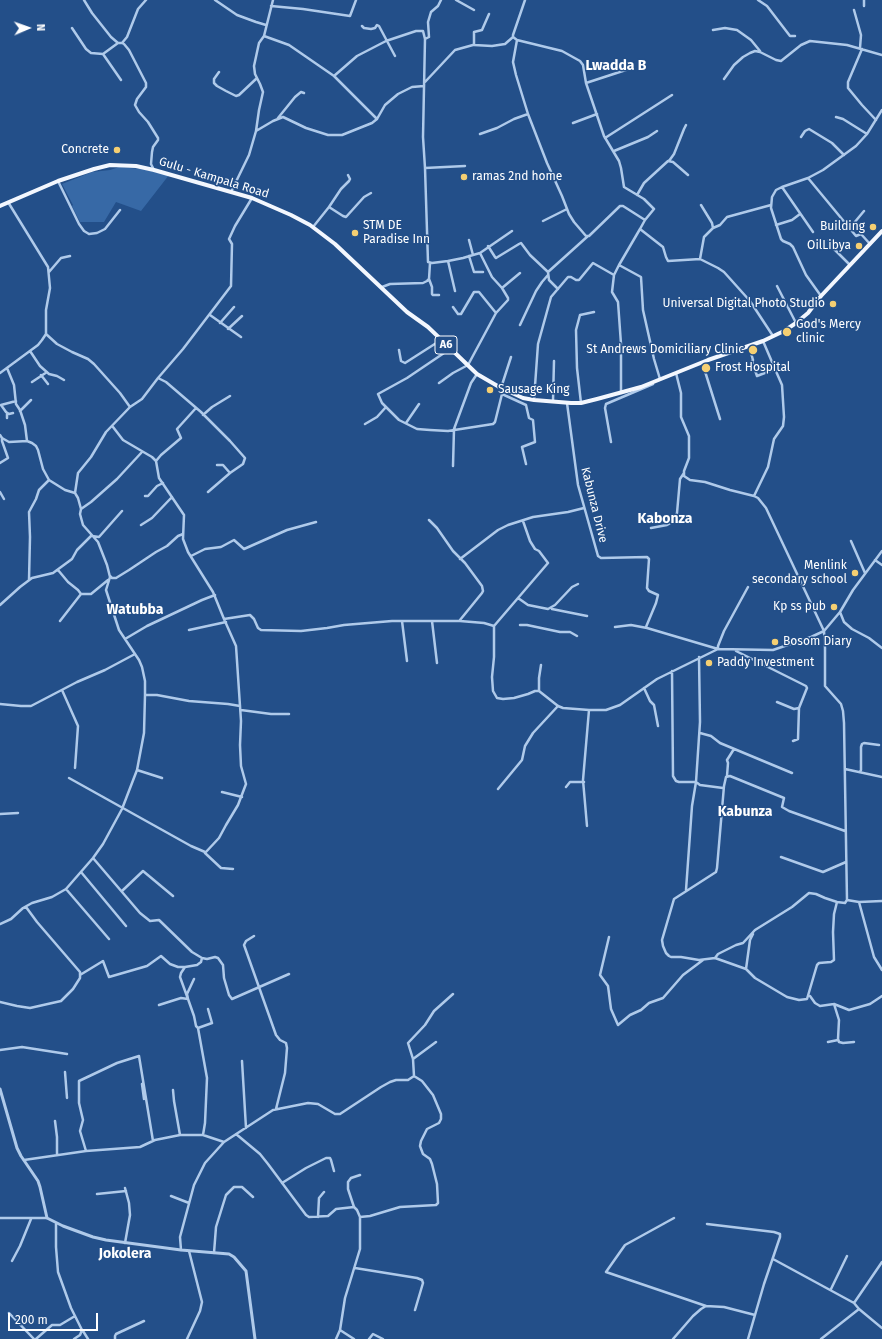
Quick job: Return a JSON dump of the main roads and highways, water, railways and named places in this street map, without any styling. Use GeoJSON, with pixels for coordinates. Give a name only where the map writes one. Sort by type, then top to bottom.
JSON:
{"type":"FeatureCollection","features":[{"type":"Feature","properties":{"kind":"main road","name":"Gulu - Kampala Road"},"geometry":{"type":"LineString","coordinates":[[0,206],[58,181],[94,168],[110,165],[136,166],[154,170],[252,198],[291,214],[314,227],[335,244],[407,312],[428,327],[477,374],[502,391],[534,400],[581,403],[641,387],[675,372],[774,336],[796,323],[808,313],[821,296],[882,231]]}},
{"type":"Feature","properties":{"kind":"place","name":"Concrete"},"geometry":{"type":"Point","coordinates":[117,150]}},
{"type":"Feature","properties":{"kind":"place","name":"ramas 2nd home"},"geometry":{"type":"Point","coordinates":[464,177]}},
{"type":"Feature","properties":{"kind":"place","name":"Building"},"geometry":{"type":"Point","coordinates":[873,227]}},
{"type":"Feature","properties":{"kind":"place","name":"STM DE Paradise Inn"},"geometry":{"type":"Point","coordinates":[355,233]}},
{"type":"Feature","properties":{"kind":"place","name":"OilLibya"},"geometry":{"type":"Point","coordinates":[859,246]}},
{"type":"Feature","properties":{"kind":"place","name":"Universal Digital Photo Studio"},"geometry":{"type":"Point","coordinates":[833,304]}},
{"type":"Feature","properties":{"kind":"place","name":"God's Mercy clinic"},"geometry":{"type":"Point","coordinates":[787,332]}},
{"type":"Feature","properties":{"kind":"place","name":"St Andrews Domiciliary Clinic"},"geometry":{"type":"Point","coordinates":[753,350]}},
{"type":"Feature","properties":{"kind":"place","name":"Frost Hospital"},"geometry":{"type":"Point","coordinates":[706,368]}},
{"type":"Feature","properties":{"kind":"place","name":"Sausage King"},"geometry":{"type":"Point","coordinates":[490,390]}},
{"type":"Feature","properties":{"kind":"place","name":"Menlink secondary school"},"geometry":{"type":"Point","coordinates":[855,573]}},
{"type":"Feature","properties":{"kind":"place","name":"Kp ss pub"},"geometry":{"type":"Point","coordinates":[834,607]}},
{"type":"Feature","properties":{"kind":"place","name":"Bosom Diary"},"geometry":{"type":"Point","coordinates":[775,642]}},
{"type":"Feature","properties":{"kind":"place","name":"Paddy Investment"},"geometry":{"type":"Point","coordinates":[709,663]}},
{"type":"Feature","properties":{"kind":"district","name":"Lwadda B"},"geometry":{"type":"Point","coordinates":[616,66]}},
{"type":"Feature","properties":{"kind":"district","name":"Kabonza"},"geometry":{"type":"Point","coordinates":[665,519]}},
{"type":"Feature","properties":{"kind":"district","name":"Watubba"},"geometry":{"type":"Point","coordinates":[135,610]}},
{"type":"Feature","properties":{"kind":"district","name":"Kabunza"},"geometry":{"type":"Point","coordinates":[745,812]}},
{"type":"Feature","properties":{"kind":"district","name":"Jokolera"},"geometry":{"type":"Point","coordinates":[125,1254]}}]}
